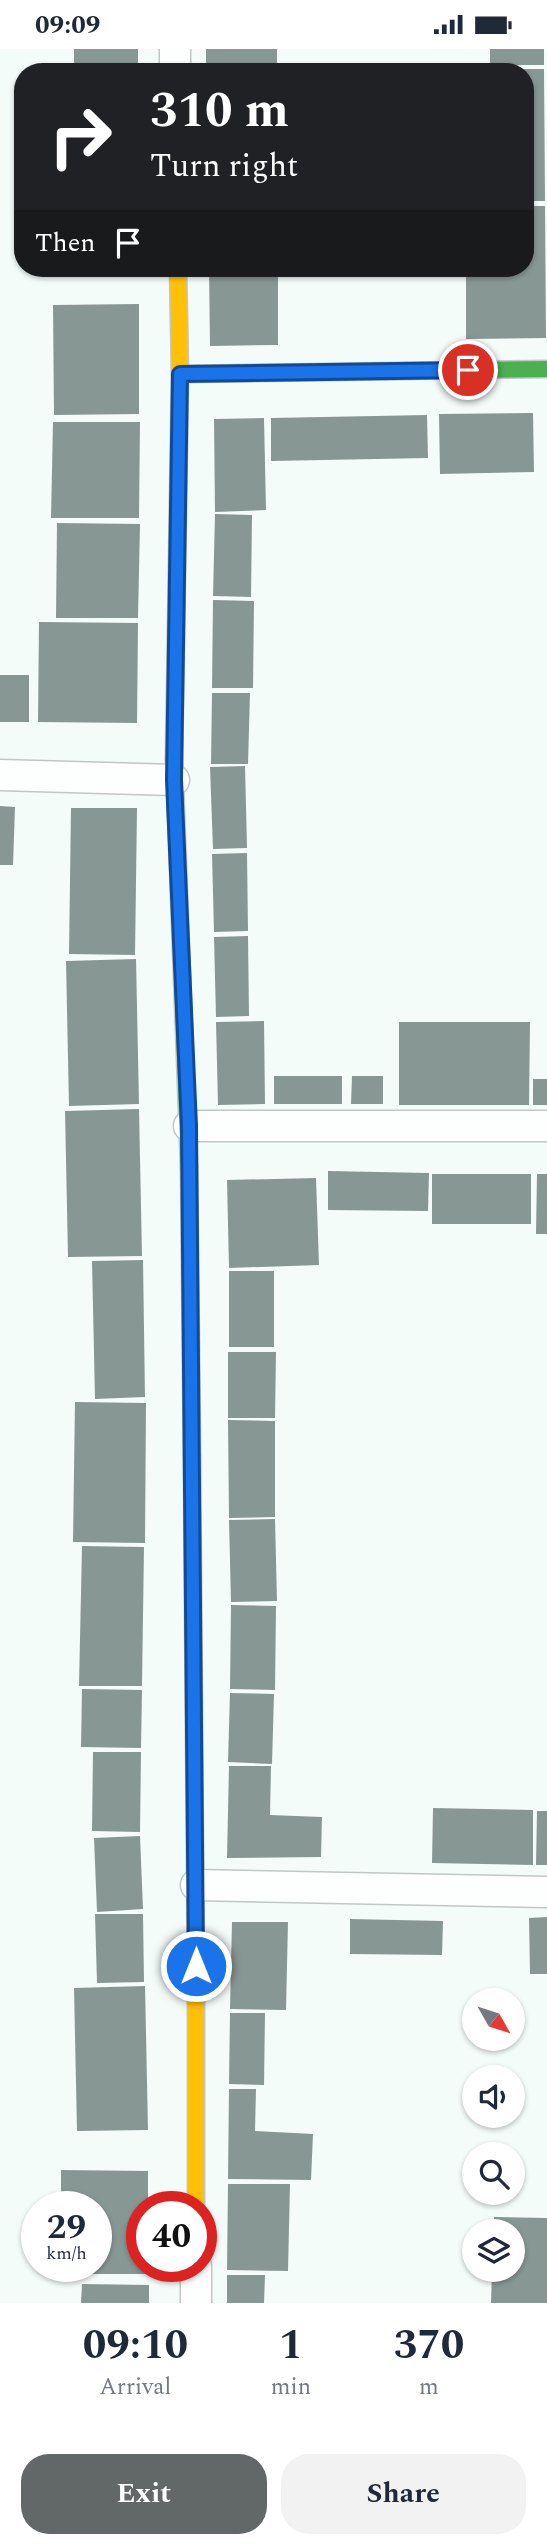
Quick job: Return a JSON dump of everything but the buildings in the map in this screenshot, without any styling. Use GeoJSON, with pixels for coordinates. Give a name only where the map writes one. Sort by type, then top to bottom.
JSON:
{"type":"FeatureCollection","features":[{"type":"Feature","properties":{"kind":"street"},"geometry":{"type":"LineString","coordinates":[[178,277],[180,374],[174,780],[189,1126],[196,2191]]}},
{"type":"Feature","properties":{"kind":"street"},"geometry":{"type":"LineString","coordinates":[[180,374],[547,369]]}},
{"type":"Feature","properties":{"kind":"street"},"geometry":{"type":"LineString","coordinates":[[0,775],[174,780]]}},
{"type":"Feature","properties":{"kind":"street"},"geometry":{"type":"LineString","coordinates":[[189,1126],[547,1126]]}},
{"type":"Feature","properties":{"kind":"street"},"geometry":{"type":"LineString","coordinates":[[196,1885],[547,1892]]}},
{"type":"Feature","properties":{"kind":"street"},"geometry":{"type":"LineString","coordinates":[[196,2282],[196,2303]]}},
{"type":"Feature","properties":{"kind":"traffic: fast"},"geometry":{"type":"LineString","coordinates":[[180,374],[547,369]]}},
{"type":"Feature","properties":{"kind":"traffic: fast"},"geometry":{"type":"LineString","coordinates":[[174,758],[189,1167]]}},
{"type":"Feature","properties":{"kind":"traffic: fast"},"geometry":{"type":"LineString","coordinates":[[192,1455],[196,1996]]}},
{"type":"Feature","properties":{"kind":"traffic: slow"},"geometry":{"type":"LineString","coordinates":[[174,758],[180,374],[178,277]]}},
{"type":"Feature","properties":{"kind":"traffic: slow"},"geometry":{"type":"LineString","coordinates":[[189,1167],[192,1455]]}},
{"type":"Feature","properties":{"kind":"traffic: slow"},"geometry":{"type":"LineString","coordinates":[[196,1996],[196,2191]]}},
{"type":"Feature","properties":{"kind":"route"},"geometry":{"type":"LineString","coordinates":[[196,1966],[189,1126],[174,780],[180,374],[468,370]]}}]}
